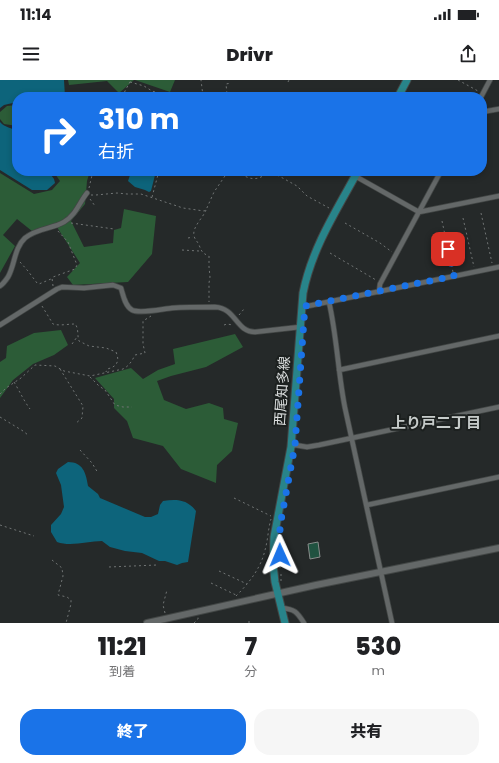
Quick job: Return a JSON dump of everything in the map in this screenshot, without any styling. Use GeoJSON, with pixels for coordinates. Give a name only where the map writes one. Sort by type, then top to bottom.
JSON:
{"type":"FeatureCollection","features":[{"type":"Feature","properties":{"kind":"main road"},"geometry":{"type":"LineString","coordinates":[[401,92],[407,80]]}},
{"type":"Feature","properties":{"kind":"main road","name":"西尾知多線"},"geometry":{"type":"LineString","coordinates":[[285,623],[273,564],[274,537],[291,448],[300,327],[306,276],[315,251],[355,176]]}},
{"type":"Feature","properties":{"kind":"street"},"geometry":{"type":"LineString","coordinates":[[484,92],[490,80]]}},
{"type":"Feature","properties":{"kind":"street"},"geometry":{"type":"LineString","coordinates":[[487,111],[499,109]]}},
{"type":"Feature","properties":{"kind":"street"},"geometry":{"type":"LineString","coordinates":[[359,176],[419,212],[499,196]]}},
{"type":"Feature","properties":{"kind":"street"},"geometry":{"type":"LineString","coordinates":[[379,292],[381,283],[438,176]]}},
{"type":"Feature","properties":{"kind":"street"},"geometry":{"type":"LineString","coordinates":[[0,286],[8,278],[20,244],[39,230],[55,226],[66,221],[76,211],[87,194]]}},
{"type":"Feature","properties":{"kind":"street"},"geometry":{"type":"LineString","coordinates":[[302,306],[329,302],[499,267]]}},
{"type":"Feature","properties":{"kind":"street"},"geometry":{"type":"LineString","coordinates":[[0,325],[38,300],[62,287],[84,288],[113,285],[121,288],[128,306],[131,309],[140,311],[172,308],[221,308],[227,310],[244,330],[251,332],[300,327]]}},
{"type":"Feature","properties":{"kind":"street"},"geometry":{"type":"LineString","coordinates":[[329,302],[334,323],[339,370],[352,438],[392,623]]}},
{"type":"Feature","properties":{"kind":"street"},"geometry":{"type":"LineString","coordinates":[[339,370],[499,336]]}},
{"type":"Feature","properties":{"kind":"street"},"geometry":{"type":"LineString","coordinates":[[291,448],[295,445],[306,447],[499,407]]}},
{"type":"Feature","properties":{"kind":"street"},"geometry":{"type":"LineString","coordinates":[[366,505],[499,477]]}},
{"type":"Feature","properties":{"kind":"street"},"geometry":{"type":"LineString","coordinates":[[147,623],[316,585],[499,548]]}},
{"type":"Feature","properties":{"kind":"street"},"geometry":{"type":"LineString","coordinates":[[282,608],[292,609],[298,614],[304,623]]}},
{"type":"Feature","properties":{"kind":"path"},"geometry":{"type":"LineString","coordinates":[[125,92],[134,80]]}},
{"type":"Feature","properties":{"kind":"path"},"geometry":{"type":"LineString","coordinates":[[201,80],[202,92]]}},
{"type":"Feature","properties":{"kind":"path"},"geometry":{"type":"LineString","coordinates":[[458,80],[477,92]]}},
{"type":"Feature","properties":{"kind":"path"},"geometry":{"type":"LineString","coordinates":[[131,82],[144,86],[155,92]]}},
{"type":"Feature","properties":{"kind":"path"},"geometry":{"type":"LineString","coordinates":[[227,92],[226,84],[231,83]]}},
{"type":"Feature","properties":{"kind":"path"},"geometry":{"type":"LineString","coordinates":[[91,176],[87,194],[96,206]]}},
{"type":"Feature","properties":{"kind":"path"},"geometry":{"type":"LineString","coordinates":[[152,197],[158,176]]}},
{"type":"Feature","properties":{"kind":"path"},"geometry":{"type":"LineString","coordinates":[[210,307],[209,256],[200,250],[194,237],[195,228],[202,219],[214,192],[225,176]]}},
{"type":"Feature","properties":{"kind":"path"},"geometry":{"type":"LineString","coordinates":[[244,176],[253,180],[264,176]]}},
{"type":"Feature","properties":{"kind":"path"},"geometry":{"type":"LineString","coordinates":[[280,176],[297,186],[307,196],[335,211]]}},
{"type":"Feature","properties":{"kind":"path"},"geometry":{"type":"LineString","coordinates":[[87,194],[140,194],[183,208],[201,212],[206,210]]}},
{"type":"Feature","properties":{"kind":"path"},"geometry":{"type":"LineString","coordinates":[[481,213],[494,268]]}},
{"type":"Feature","properties":{"kind":"path"},"geometry":{"type":"LineString","coordinates":[[464,218],[475,272]]}},
{"type":"Feature","properties":{"kind":"path"},"geometry":{"type":"LineString","coordinates":[[66,221],[79,225],[92,225],[114,229]]}},
{"type":"Feature","properties":{"kind":"path"},"geometry":{"type":"LineString","coordinates":[[442,221],[454,276]]}},
{"type":"Feature","properties":{"kind":"path"},"geometry":{"type":"LineString","coordinates":[[345,223],[380,242],[396,255]]}},
{"type":"Feature","properties":{"kind":"path"},"geometry":{"type":"LineString","coordinates":[[20,262],[39,284],[75,269],[77,265],[68,242],[55,226]]}},
{"type":"Feature","properties":{"kind":"path"},"geometry":{"type":"LineString","coordinates":[[188,238],[194,237]]}},
{"type":"Feature","properties":{"kind":"path"},"geometry":{"type":"LineString","coordinates":[[182,250],[200,250]]}},
{"type":"Feature","properties":{"kind":"path"},"geometry":{"type":"LineString","coordinates":[[330,253],[374,277],[381,283]]}},
{"type":"Feature","properties":{"kind":"path"},"geometry":{"type":"LineString","coordinates":[[52,278],[55,290]]}},
{"type":"Feature","properties":{"kind":"path"},"geometry":{"type":"LineString","coordinates":[[38,300],[53,324],[58,326],[75,324],[77,326],[79,341],[89,346],[106,348],[116,352],[118,361],[113,367],[107,369],[107,372]]}},
{"type":"Feature","properties":{"kind":"path"},"geometry":{"type":"LineString","coordinates":[[235,318],[244,309]]}},
{"type":"Feature","properties":{"kind":"path"},"geometry":{"type":"LineString","coordinates":[[0,394],[35,365],[55,366],[64,371],[90,376],[127,367],[131,364],[135,355],[145,353],[143,344],[143,321],[152,315],[152,310]]}},
{"type":"Feature","properties":{"kind":"path"},"geometry":{"type":"LineString","coordinates":[[224,325],[230,324],[238,328],[241,327]]}},
{"type":"Feature","properties":{"kind":"path"},"geometry":{"type":"LineString","coordinates":[[72,344],[75,337],[78,337]]}},
{"type":"Feature","properties":{"kind":"path"},"geometry":{"type":"LineString","coordinates":[[59,368],[83,406],[82,418],[75,424]]}},
{"type":"Feature","properties":{"kind":"path"},"geometry":{"type":"LineString","coordinates":[[90,376],[99,386],[106,390],[115,405],[132,407]]}},
{"type":"Feature","properties":{"kind":"path"},"geometry":{"type":"LineString","coordinates":[[14,382],[30,409]]}},
{"type":"Feature","properties":{"kind":"path"},"geometry":{"type":"LineString","coordinates":[[0,417],[24,430],[28,435]]}},
{"type":"Feature","properties":{"kind":"path"},"geometry":{"type":"LineString","coordinates":[[80,450],[92,463],[98,474]]}},
{"type":"Feature","properties":{"kind":"path"},"geometry":{"type":"LineString","coordinates":[[234,498],[271,516],[265,551],[257,571],[236,596]]}},
{"type":"Feature","properties":{"kind":"path"},"geometry":{"type":"LineString","coordinates":[[0,525],[34,536]]}},
{"type":"Feature","properties":{"kind":"path"},"geometry":{"type":"LineString","coordinates":[[280,555],[280,570]]}},
{"type":"Feature","properties":{"kind":"path"},"geometry":{"type":"LineString","coordinates":[[52,560],[62,568],[63,576],[58,595],[67,597],[71,600],[66,623]]}},
{"type":"Feature","properties":{"kind":"path"},"geometry":{"type":"LineString","coordinates":[[109,567],[157,566]]}},
{"type":"Feature","properties":{"kind":"path"},"geometry":{"type":"LineString","coordinates":[[219,571],[247,584]]}},
{"type":"Feature","properties":{"kind":"path"},"geometry":{"type":"LineString","coordinates":[[211,583],[236,596],[238,603]]}},
{"type":"Feature","properties":{"kind":"path"},"geometry":{"type":"LineString","coordinates":[[166,619],[163,606],[167,590]]}},
{"type":"Feature","properties":{"kind":"green space"},"geometry":{"type":"Polygon","coordinates":[[[68,80],[134,80],[120,92],[118,92],[107,81],[69,85],[68,80]]]}},
{"type":"Feature","properties":{"kind":"green space"},"geometry":{"type":"Polygon","coordinates":[[[135,80],[175,80],[170,92],[135,80]]]}},
{"type":"Feature","properties":{"kind":"green space"},"geometry":{"type":"Polygon","coordinates":[[[7,106],[12,106],[12,125],[4,124],[0,119],[0,112],[7,106]]]}},
{"type":"Feature","properties":{"kind":"green space"},"geometry":{"type":"Polygon","coordinates":[[[0,173],[34,194],[52,190],[60,181],[56,176],[88,176],[85,204],[71,221],[84,247],[113,243],[114,230],[121,228],[124,209],[156,216],[152,254],[128,282],[73,285],[67,277],[80,263],[55,224],[32,231],[17,219],[3,235],[15,246],[0,273],[0,173]]]}},
{"type":"Feature","properties":{"kind":"green space"},"geometry":{"type":"Polygon","coordinates":[[[61,330],[68,345],[54,355],[33,364],[13,380],[0,398],[0,362],[6,358],[7,346],[34,333],[61,330]]]}},
{"type":"Feature","properties":{"kind":"green space"},"geometry":{"type":"Polygon","coordinates":[[[235,334],[243,347],[206,367],[157,381],[164,400],[186,409],[209,403],[223,408],[224,419],[238,423],[232,451],[217,465],[216,483],[181,469],[163,446],[133,438],[127,421],[114,408],[114,399],[95,378],[131,368],[143,379],[158,370],[175,364],[173,349],[235,334]]]}},
{"type":"Feature","properties":{"kind":"water"},"geometry":{"type":"Polygon","coordinates":[[[0,80],[64,80],[65,92],[12,92],[12,103],[4,105],[0,108],[0,80]]]}},
{"type":"Feature","properties":{"kind":"water"},"geometry":{"type":"Polygon","coordinates":[[[0,122],[12,129],[12,176],[52,176],[55,183],[47,190],[32,190],[0,170],[0,122]]]}},
{"type":"Feature","properties":{"kind":"water"},"geometry":{"type":"Polygon","coordinates":[[[130,176],[155,176],[151,191],[149,192],[135,187],[128,181],[130,176]]]}},
{"type":"Feature","properties":{"kind":"water"},"geometry":{"type":"Polygon","coordinates":[[[68,462],[73,462],[83,469],[88,486],[98,494],[100,498],[145,517],[151,517],[158,514],[160,505],[163,501],[181,501],[193,507],[196,511],[188,562],[177,565],[165,561],[159,561],[142,553],[110,547],[102,541],[74,544],[57,542],[51,532],[51,525],[61,514],[64,507],[61,485],[56,473],[58,469],[68,462]]]}},
{"type":"Feature","properties":{"kind":"building"},"geometry":{"type":"Polygon","coordinates":[[[318,542],[320,557],[310,559],[308,544],[318,542]]]}},
{"type":"Feature","properties":{"kind":"district","name":"上り戸二丁目"},"geometry":{"type":"Point","coordinates":[436,422]}},
{"type":"Feature","properties":{"kind":"route"},"geometry":{"type":"LineString","coordinates":[[280,555],[280,526],[295,445],[305,306],[454,276],[448,249]]}}]}
